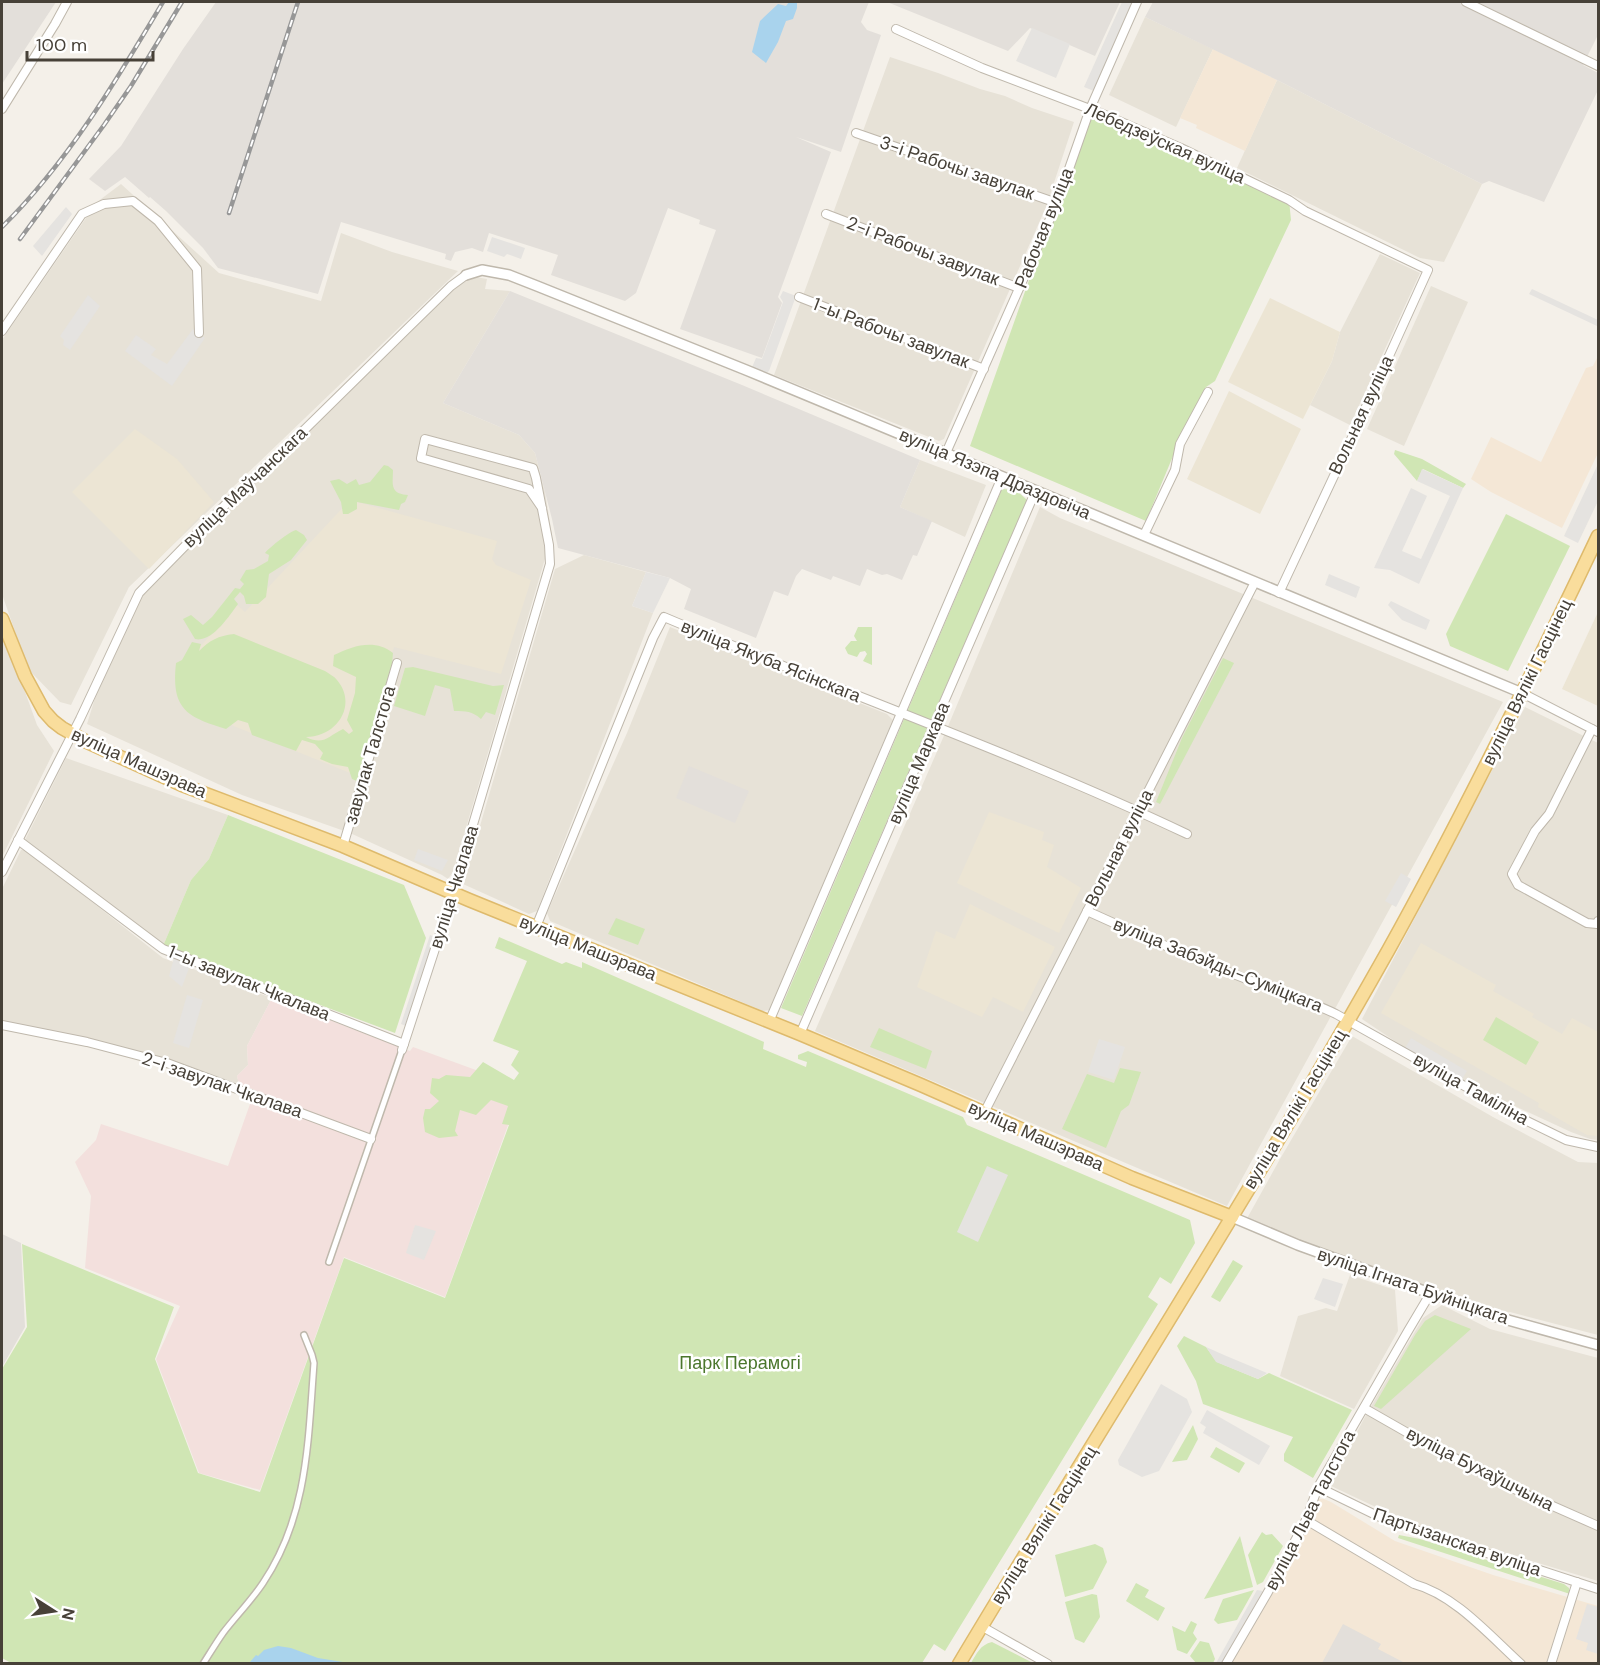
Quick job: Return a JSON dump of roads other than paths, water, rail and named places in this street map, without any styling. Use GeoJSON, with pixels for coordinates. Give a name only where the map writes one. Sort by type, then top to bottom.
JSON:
{"type":"FeatureCollection","features":[{"type":"Feature","properties":{"kind":"main road","name":"вуліца Вялікі Гасцінец"},"geometry":{"type":"LineString","coordinates":[[959,1664],[1232,1217],[1388,950],[1458,820],[1599,536]]}},
{"type":"Feature","properties":{"kind":"main road","name":"вуліца Машэрава"},"geometry":{"type":"LineString","coordinates":[[2,619],[25,676],[44,711],[53,721],[72,734],[182,785],[343,846],[800,1034],[1132,1178],[1232,1217]]}},
{"type":"Feature","properties":{"kind":"street"},"geometry":{"type":"LineString","coordinates":[[2,109],[67,2]]}},
{"type":"Feature","properties":{"kind":"street","name":"Рабочая вуліца"},"geometry":{"type":"LineString","coordinates":[[946,453],[1057,203],[1090,109],[1137,2]]}},
{"type":"Feature","properties":{"kind":"street"},"geometry":{"type":"LineString","coordinates":[[1467,2],[1599,66]]}},
{"type":"Feature","properties":{"kind":"street","name":"Лебедзеўская вуліца"},"geometry":{"type":"LineString","coordinates":[[896,29],[982,68],[1090,109],[1181,148],[1428,270]]}},
{"type":"Feature","properties":{"kind":"street","name":"3-і Рабочы завулак"},"geometry":{"type":"LineString","coordinates":[[856,134],[1057,203]]}},
{"type":"Feature","properties":{"kind":"street"},"geometry":{"type":"LineString","coordinates":[[2,331],[82,214],[104,204],[133,201],[158,221],[197,269],[199,333]]}},
{"type":"Feature","properties":{"kind":"street","name":"2-і Рабочы завулак"},"geometry":{"type":"LineString","coordinates":[[826,214],[1019,288]]}},
{"type":"Feature","properties":{"kind":"street","name":"вуліца Язэпа Драздовіча"},"geometry":{"type":"LineString","coordinates":[[466,275],[482,270],[528,282],[735,365],[1521,693]]}},
{"type":"Feature","properties":{"kind":"street","name":"Вольная вуліца"},"geometry":{"type":"LineString","coordinates":[[1279,593],[1428,270]]}},
{"type":"Feature","properties":{"kind":"street","name":"вуліца Маўчанскага"},"geometry":{"type":"LineString","coordinates":[[2,872],[72,734],[139,593],[225,505],[296,439],[402,333],[466,275]]}},
{"type":"Feature","properties":{"kind":"street","name":"1-ы Рабочы завулак"},"geometry":{"type":"LineString","coordinates":[[799,297],[984,369]]}},
{"type":"Feature","properties":{"kind":"street"},"geometry":{"type":"LineString","coordinates":[[1144,535],[1175,470],[1180,444],[1208,392]]}},
{"type":"Feature","properties":{"kind":"street","name":"вуліца Чкалава"},"geometry":{"type":"LineString","coordinates":[[329,1262],[453,893],[550,564],[549,545],[542,508],[536,478],[533,468],[425,439],[420,458],[529,489],[542,508]]}},
{"type":"Feature","properties":{"kind":"street","name":"вуліца Маркава"},"geometry":{"type":"LineString","coordinates":[[769,1022],[1002,477]]}},
{"type":"Feature","properties":{"kind":"street","name":"вуліца Маркава"},"geometry":{"type":"LineString","coordinates":[[800,1034],[1036,490]]}},
{"type":"Feature","properties":{"kind":"street","name":"Вольная вуліца"},"geometry":{"type":"LineString","coordinates":[[984,1113],[1255,582]]}},
{"type":"Feature","properties":{"kind":"street","name":"вуліца Якуба Ясінскага"},"geometry":{"type":"LineString","coordinates":[[536,927],[653,638],[664,617],[934,726],[1138,811],[1187,834]]}},
{"type":"Feature","properties":{"kind":"street","name":"завулак Талстога"},"geometry":{"type":"LineString","coordinates":[[343,846],[397,663]]}},
{"type":"Feature","properties":{"kind":"street"},"geometry":{"type":"LineString","coordinates":[[1521,693],[1595,731],[1549,814],[1535,831],[1512,874],[1518,885],[1587,923],[1597,924],[1599,921]]}},
{"type":"Feature","properties":{"kind":"street","name":"1-ы завулак Чкалава"},"geometry":{"type":"LineString","coordinates":[[18,840],[163,949],[403,1047]]}},
{"type":"Feature","properties":{"kind":"street","name":"вуліца Забэйды-Суміцкага"},"geometry":{"type":"LineString","coordinates":[[1087,911],[1160,944],[1305,999],[1348,1020]]}},
{"type":"Feature","properties":{"kind":"street","name":"вуліца Таміліна"},"geometry":{"type":"LineString","coordinates":[[1348,1020],[1525,1120],[1566,1140],[1599,1147]]}},
{"type":"Feature","properties":{"kind":"street","name":"2-і завулак Чкалава"},"geometry":{"type":"LineString","coordinates":[[2,1025],[87,1042],[167,1063],[371,1139]]}},
{"type":"Feature","properties":{"kind":"street","name":"вуліца Ігната Буйніцкага"},"geometry":{"type":"LineString","coordinates":[[1232,1217],[1298,1245],[1490,1315],[1599,1345]]}},
{"type":"Feature","properties":{"kind":"street","name":"вуліца Льва Талстога"},"geometry":{"type":"LineString","coordinates":[[1226,1664],[1306,1520],[1318,1487],[1430,1294]]}},
{"type":"Feature","properties":{"kind":"street"},"geometry":{"type":"LineString","coordinates":[[203,1664],[222,1635],[263,1583],[286,1540],[293,1520],[305,1472],[314,1363],[304,1335]]}},
{"type":"Feature","properties":{"kind":"street","name":"вуліца Бухаўшчына"},"geometry":{"type":"LineString","coordinates":[[1364,1407],[1413,1436],[1512,1488],[1599,1526]]}},
{"type":"Feature","properties":{"kind":"street","name":"Партызанская вуліца"},"geometry":{"type":"LineString","coordinates":[[1318,1487],[1388,1521],[1599,1589]]}},
{"type":"Feature","properties":{"kind":"street"},"geometry":{"type":"LineString","coordinates":[[1306,1520],[1414,1584],[1428,1588],[1467,1614],[1521,1664]]}},
{"type":"Feature","properties":{"kind":"street"},"geometry":{"type":"LineString","coordinates":[[1551,1664],[1577,1582]]}},
{"type":"Feature","properties":{"kind":"street"},"geometry":{"type":"LineString","coordinates":[[981,1626],[1048,1664]]}},
{"type":"Feature","properties":{"kind":"water"},"geometry":{"type":"Polygon","coordinates":[[[789,2],[797,2],[793,19],[786,21],[778,42],[766,63],[752,52],[760,21],[778,4],[786,6],[789,2]]]}},
{"type":"Feature","properties":{"kind":"water"},"geometry":{"type":"Polygon","coordinates":[[[278,1646],[291,1648],[318,1658],[349,1663],[252,1664],[250,1662],[264,1650],[278,1646]]]}},
{"type":"Feature","properties":{"kind":"railway"},"geometry":{"type":"LineString","coordinates":[[2,227],[26,202],[70,148],[109,91],[163,2]]}},
{"type":"Feature","properties":{"kind":"railway"},"geometry":{"type":"LineString","coordinates":[[20,239],[131,86],[182,2]]}},
{"type":"Feature","properties":{"kind":"railway"},"geometry":{"type":"LineString","coordinates":[[229,213],[298,2]]}},
{"type":"Feature","properties":{"kind":"park label","name":"Парк Перамогі"},"geometry":{"type":"Point","coordinates":[740,1363]}}]}
